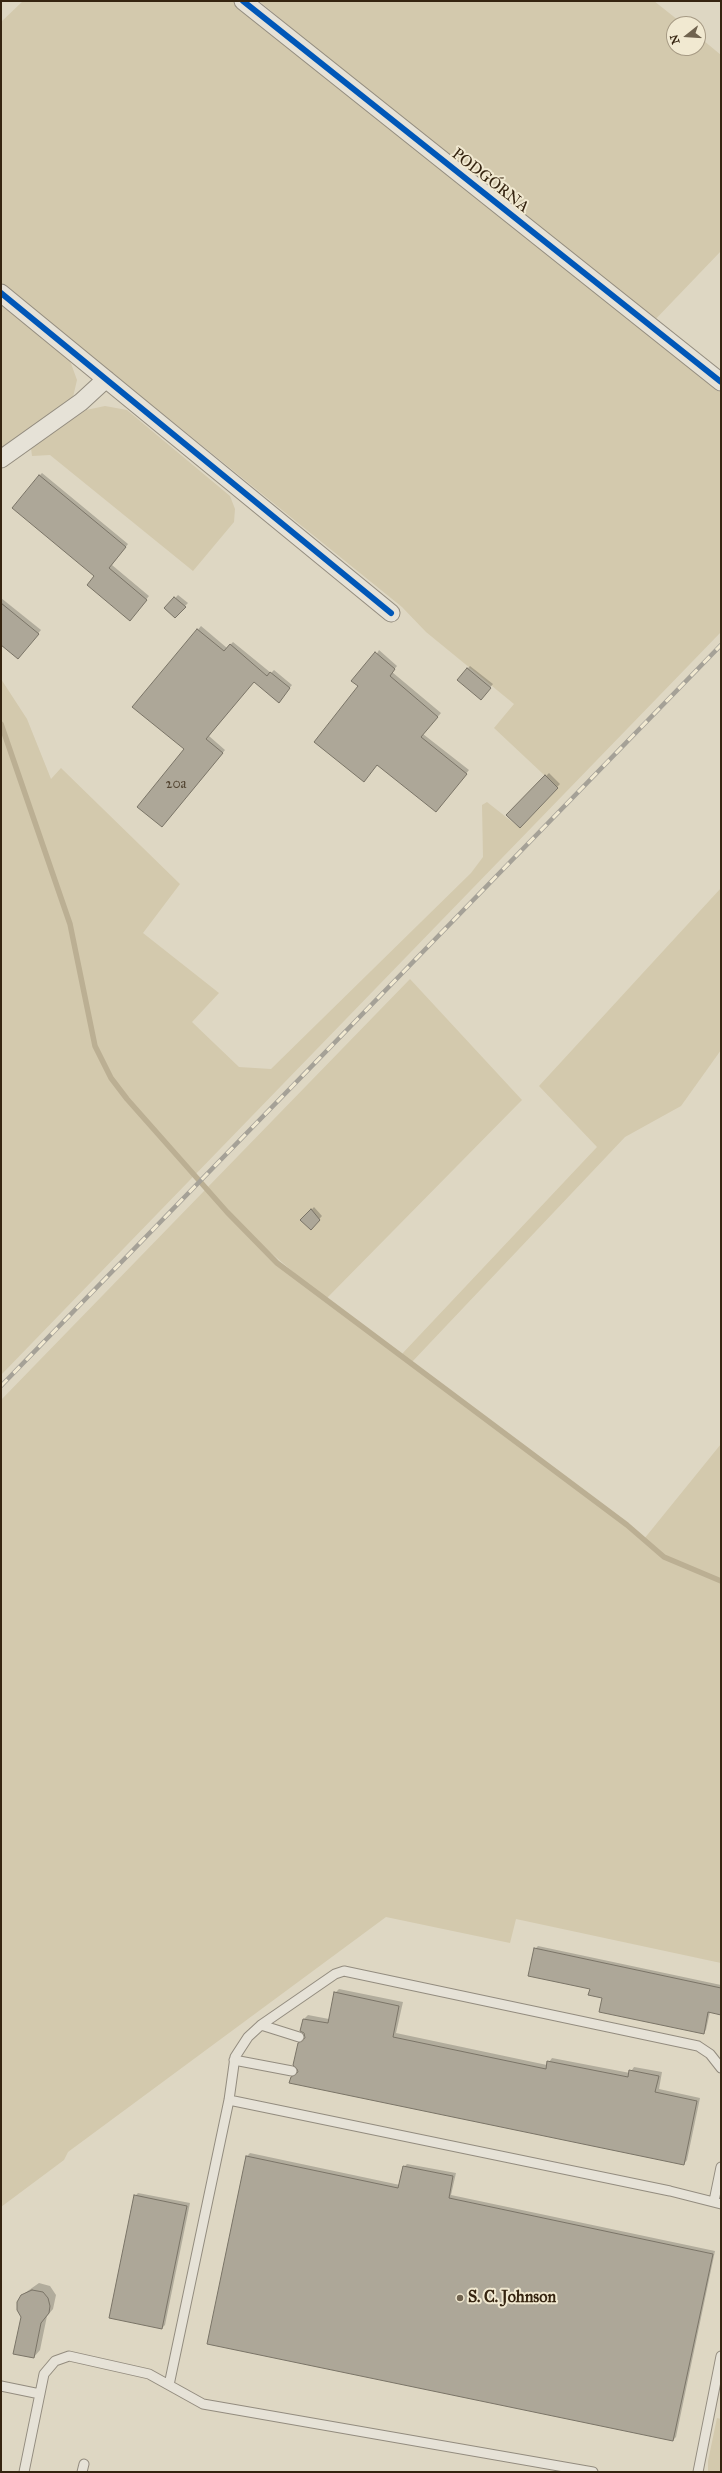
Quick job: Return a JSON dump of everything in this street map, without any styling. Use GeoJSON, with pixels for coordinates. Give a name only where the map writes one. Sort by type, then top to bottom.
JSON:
{"type":"FeatureCollection","features":[{"type":"Feature","properties":{"kind":"street","name":"PODGÓRNA"},"geometry":{"type":"LineString","coordinates":[[243,1],[721,382]]}},
{"type":"Feature","properties":{"kind":"street"},"geometry":{"type":"LineString","coordinates":[[1,293],[391,612]]}},
{"type":"Feature","properties":{"kind":"street"},"geometry":{"type":"LineString","coordinates":[[1,459],[81,402],[106,379]]}},
{"type":"Feature","properties":{"kind":"lane"},"geometry":{"type":"LineString","coordinates":[[169,2385],[229,2100],[234,2060],[246,2039],[262,2025],[335,1974],[344,1971],[699,2046],[710,2054],[721,2068]]}},
{"type":"Feature","properties":{"kind":"lane"},"geometry":{"type":"LineString","coordinates":[[262,2025],[299,2037]]}},
{"type":"Feature","properties":{"kind":"lane"},"geometry":{"type":"LineString","coordinates":[[234,2060],[292,2071]]}},
{"type":"Feature","properties":{"kind":"lane"},"geometry":{"type":"LineString","coordinates":[[229,2100],[717,2202],[721,2167]]}},
{"type":"Feature","properties":{"kind":"lane"},"geometry":{"type":"LineString","coordinates":[[24,2472],[44,2374],[51,2364],[60,2358],[69,2356],[149,2374],[203,2404],[593,2472]]}},
{"type":"Feature","properties":{"kind":"lane"},"geometry":{"type":"LineString","coordinates":[[698,2472],[721,2356]]}},
{"type":"Feature","properties":{"kind":"lane"},"geometry":{"type":"LineString","coordinates":[[1,2386],[40,2394]]}},
{"type":"Feature","properties":{"kind":"shaded area"},"geometry":{"type":"Polygon","coordinates":[[[23,1],[233,1],[635,313],[259,1],[654,1],[673,16],[666,16],[666,56],[706,56],[706,43],[721,55],[721,251],[650,325],[721,385],[721,632],[1,1375],[1,679],[27,719],[51,779],[61,768],[180,884],[143,933],[219,993],[192,1022],[239,1067],[271,1069],[471,873],[483,857],[482,805],[487,802],[520,828],[558,788],[494,728],[514,704],[426,632],[402,607],[1,283],[1,22],[23,1]]]}},
{"type":"Feature","properties":{"kind":"shaded area"},"geometry":{"type":"Polygon","coordinates":[[[1,303],[69,358],[77,380],[73,397],[1,454],[1,303]]]}},
{"type":"Feature","properties":{"kind":"shaded area"},"geometry":{"type":"Polygon","coordinates":[[[105,406],[127,410],[230,496],[235,509],[234,522],[193,571],[50,455],[32,456],[31,448],[86,410],[105,406]]]}},
{"type":"Feature","properties":{"kind":"shaded area"},"geometry":{"type":"Polygon","coordinates":[[[721,888],[721,1050],[681,1106],[625,1137],[411,1363],[644,1539],[721,1444],[721,1963],[516,1919],[510,1943],[386,1917],[68,2152],[64,2160],[1,2207],[1,1400],[410,979],[522,1100],[326,1299],[401,1355],[597,1147],[539,1086],[721,888]],[[256,1240],[277,1263],[319,1294],[256,1240]]]}},
{"type":"Feature","properties":{"kind":"shaded area"},"geometry":{"type":"Polygon","coordinates":[[[717,2418],[721,2419],[721,2472],[708,2472],[708,2461],[717,2418]]]}},
{"type":"Feature","properties":{"kind":"building"},"geometry":{"type":"Polygon","coordinates":[[[39,475],[126,547],[109,568],[147,600],[130,621],[87,585],[94,576],[12,508],[39,475]]]}},
{"type":"Feature","properties":{"kind":"building"},"geometry":{"type":"Polygon","coordinates":[[[174,597],[186,607],[175,618],[164,608],[174,597]]]}},
{"type":"Feature","properties":{"kind":"building"},"geometry":{"type":"Polygon","coordinates":[[[1,603],[39,634],[18,659],[1,645],[1,603]]]}},
{"type":"Feature","properties":{"kind":"building"},"geometry":{"type":"Polygon","coordinates":[[[197,629],[224,651],[230,644],[267,676],[270,672],[290,688],[279,703],[254,682],[206,739],[223,753],[162,827],[137,807],[184,749],[132,707],[197,629]]]}},
{"type":"Feature","properties":{"kind":"building"},"geometry":{"type":"Polygon","coordinates":[[[375,652],[395,669],[390,676],[438,717],[421,737],[467,774],[436,812],[377,765],[364,782],[314,742],[358,686],[351,681],[375,652]]]}},
{"type":"Feature","properties":{"kind":"building"},"geometry":{"type":"Polygon","coordinates":[[[467,668],[491,688],[481,700],[457,680],[467,668]]]}},
{"type":"Feature","properties":{"kind":"building"},"geometry":{"type":"Polygon","coordinates":[[[545,775],[558,788],[520,828],[506,815],[545,775]]]}},
{"type":"Feature","properties":{"kind":"building"},"geometry":{"type":"Polygon","coordinates":[[[311,1209],[320,1220],[311,1230],[300,1220],[311,1209]]]}},
{"type":"Feature","properties":{"kind":"building"},"geometry":{"type":"Polygon","coordinates":[[[534,1948],[721,1988],[721,2015],[708,2012],[704,2034],[599,2012],[602,1998],[588,1995],[590,1989],[528,1976],[534,1948]]]}},
{"type":"Feature","properties":{"kind":"building"},"geometry":{"type":"Polygon","coordinates":[[[334,1992],[399,2006],[393,2037],[546,2069],[547,2061],[628,2077],[629,2070],[659,2076],[655,2092],[697,2101],[684,2165],[289,2083],[291,2077],[298,2072],[293,2065],[298,2043],[305,2038],[304,2033],[300,2031],[303,2019],[328,2023],[334,1992]]]}},
{"type":"Feature","properties":{"kind":"building","name":"S. C. Johnson"},"geometry":{"type":"Polygon","coordinates":[[[246,2156],[398,2188],[403,2166],[453,2176],[449,2198],[713,2254],[673,2441],[207,2344],[246,2156]]]}},
{"type":"Feature","properties":{"kind":"building"},"geometry":{"type":"Polygon","coordinates":[[[134,2195],[187,2206],[162,2329],[109,2318],[134,2195]]]}},
{"type":"Feature","properties":{"kind":"building"},"geometry":{"type":"Polygon","coordinates":[[[32,2290],[43,2292],[48,2298],[50,2306],[49,2313],[41,2323],[34,2358],[13,2354],[21,2317],[17,2310],[17,2302],[21,2295],[32,2290]]]}},
{"type":"Feature","properties":{"kind":"waterway"},"geometry":{"type":"LineString","coordinates":[[1,724],[70,924],[95,1046],[111,1078],[127,1099],[227,1212],[277,1263],[627,1525],[664,1557],[721,1581]]}},
{"type":"Feature","properties":{"kind":"railway"},"geometry":{"type":"LineString","coordinates":[[1,1386],[721,645]]}},
{"type":"Feature","properties":{"kind":"cycle path"},"geometry":{"type":"LineString","coordinates":[[243,1],[721,382]]}},
{"type":"Feature","properties":{"kind":"cycle path"},"geometry":{"type":"LineString","coordinates":[[1,293],[391,613]]}},
{"type":"Feature","properties":{"kind":"place","name":"S. C. Johnson"},"geometry":{"type":"Point","coordinates":[460,2298]}}]}
